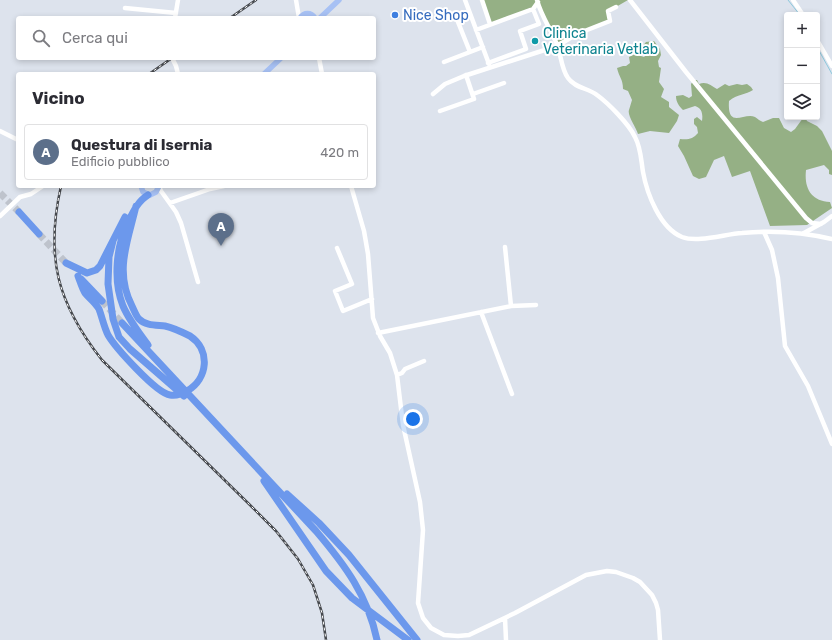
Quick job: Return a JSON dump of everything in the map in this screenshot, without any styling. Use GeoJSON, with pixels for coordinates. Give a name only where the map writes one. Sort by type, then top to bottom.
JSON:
{"type":"FeatureCollection","features":[{"type":"Feature","properties":{"kind":"highway"},"geometry":{"type":"LineString","coordinates":[[146,191],[125,227],[117,267],[119,292],[123,306],[138,333],[173,372],[182,388]]}},
{"type":"Feature","properties":{"kind":"highway"},"geometry":{"type":"LineString","coordinates":[[102,301],[66,263],[82,272],[87,273],[91,273],[100,266],[126,216],[146,191]]}},
{"type":"Feature","properties":{"kind":"highway"},"geometry":{"type":"LineString","coordinates":[[78,276],[85,292],[98,309],[108,334],[113,342],[153,385],[166,394],[174,396],[187,391],[197,383],[204,371],[205,362],[199,346],[192,337],[182,332],[164,326],[145,324],[142,322],[134,311],[125,290],[122,272],[123,259],[125,245],[136,206]]}},
{"type":"Feature","properties":{"kind":"highway"},"geometry":{"type":"LineString","coordinates":[[19,212],[39,234]]}},
{"type":"Feature","properties":{"kind":"highway"},"geometry":{"type":"LineString","coordinates":[[113,241],[109,257],[108,284],[113,319],[118,337],[186,399],[203,411]]}},
{"type":"Feature","properties":{"kind":"highway"},"geometry":{"type":"LineString","coordinates":[[122,323],[316,531],[346,567],[364,600],[373,622],[377,640]]}},
{"type":"Feature","properties":{"kind":"highway"},"geometry":{"type":"LineString","coordinates":[[241,451],[245,460],[264,481],[326,571],[352,598],[408,640]]}},
{"type":"Feature","properties":{"kind":"highway"},"geometry":{"type":"LineString","coordinates":[[255,466],[335,538],[417,640]]}},
{"type":"Feature","properties":{"kind":"main road"},"geometry":{"type":"LineString","coordinates":[[322,16],[339,0]]}},
{"type":"Feature","properties":{"kind":"main road"},"geometry":{"type":"LineString","coordinates":[[301,16],[328,10]]}},
{"type":"Feature","properties":{"kind":"main road"},"geometry":{"type":"LineString","coordinates":[[266,72],[279,60]]}},
{"type":"Feature","properties":{"kind":"street"},"geometry":{"type":"LineString","coordinates":[[125,8],[176,15],[178,0]]}},
{"type":"Feature","properties":{"kind":"street"},"geometry":{"type":"LineString","coordinates":[[465,0],[490,68]]}},
{"type":"Feature","properties":{"kind":"street"},"geometry":{"type":"LineString","coordinates":[[482,0],[490,24]]}},
{"type":"Feature","properties":{"kind":"street"},"geometry":{"type":"LineString","coordinates":[[630,0],[686,72],[811,226]]}},
{"type":"Feature","properties":{"kind":"street"},"geometry":{"type":"LineString","coordinates":[[793,0],[801,12]]}},
{"type":"Feature","properties":{"kind":"street"},"geometry":{"type":"LineString","coordinates":[[296,1],[301,9],[311,15]]}},
{"type":"Feature","properties":{"kind":"street"},"geometry":{"type":"LineString","coordinates":[[296,1],[299,16]]}},
{"type":"Feature","properties":{"kind":"street"},"geometry":{"type":"LineString","coordinates":[[476,30],[533,9],[537,1]]}},
{"type":"Feature","properties":{"kind":"street"},"geometry":{"type":"LineString","coordinates":[[537,1],[558,46],[569,79],[575,84],[596,94],[621,118],[638,142],[645,179],[653,204],[673,233],[683,238],[696,239],[741,233],[764,232],[804,233],[832,239]]}},
{"type":"Feature","properties":{"kind":"street"},"geometry":{"type":"LineString","coordinates":[[433,94],[445,84],[466,75],[558,46],[577,34],[610,21],[608,11],[616,7]]}},
{"type":"Feature","properties":{"kind":"street"},"geometry":{"type":"LineString","coordinates":[[488,63],[526,49],[520,31],[539,24],[533,9]]}},
{"type":"Feature","properties":{"kind":"street"},"geometry":{"type":"LineString","coordinates":[[469,12],[456,17],[470,52]]}},
{"type":"Feature","properties":{"kind":"street"},"geometry":{"type":"LineString","coordinates":[[820,45],[832,66]]}},
{"type":"Feature","properties":{"kind":"street"},"geometry":{"type":"LineString","coordinates":[[444,62],[483,47]]}},
{"type":"Feature","properties":{"kind":"street"},"geometry":{"type":"LineString","coordinates":[[173,60],[178,72]]}},
{"type":"Feature","properties":{"kind":"street"},"geometry":{"type":"LineString","coordinates":[[319,60],[322,72]]}},
{"type":"Feature","properties":{"kind":"street"},"geometry":{"type":"LineString","coordinates":[[440,111],[474,98],[466,75]]}},
{"type":"Feature","properties":{"kind":"street"},"geometry":{"type":"LineString","coordinates":[[473,94],[504,83]]}},
{"type":"Feature","properties":{"kind":"street"},"geometry":{"type":"LineString","coordinates":[[0,131],[16,139]]}},
{"type":"Feature","properties":{"kind":"street"},"geometry":{"type":"LineString","coordinates":[[0,216],[20,196],[31,194],[40,188]]}},
{"type":"Feature","properties":{"kind":"street"},"geometry":{"type":"LineString","coordinates":[[160,188],[163,195],[176,212],[184,230],[198,282]]}},
{"type":"Feature","properties":{"kind":"street"},"geometry":{"type":"LineString","coordinates":[[170,203],[216,188]]}},
{"type":"Feature","properties":{"kind":"street"},"geometry":{"type":"LineString","coordinates":[[352,188],[364,231],[368,254],[373,318],[378,333],[390,353],[397,375],[403,425],[422,516],[418,603],[423,618],[437,632],[444,635],[458,636],[476,632],[586,575],[607,571],[616,572],[634,578],[640,582],[652,595],[658,610],[660,640]]}},
{"type":"Feature","properties":{"kind":"street"},"geometry":{"type":"LineString","coordinates":[[146,191],[163,195]]}},
{"type":"Feature","properties":{"kind":"street"},"geometry":{"type":"LineString","coordinates":[[804,233],[811,226],[820,224],[832,216]]}},
{"type":"Feature","properties":{"kind":"street"},"geometry":{"type":"LineString","coordinates":[[764,232],[772,250],[778,278],[785,346],[808,386],[832,444]]}},
{"type":"Feature","properties":{"kind":"street"},"geometry":{"type":"LineString","coordinates":[[504,247],[511,306]]}},
{"type":"Feature","properties":{"kind":"street"},"geometry":{"type":"LineString","coordinates":[[337,248],[352,284],[335,291],[343,311],[372,299]]}},
{"type":"Feature","properties":{"kind":"street"},"geometry":{"type":"LineString","coordinates":[[378,333],[511,306],[536,305]]}},
{"type":"Feature","properties":{"kind":"street"},"geometry":{"type":"LineString","coordinates":[[481,312],[512,394]]}},
{"type":"Feature","properties":{"kind":"street"},"geometry":{"type":"LineString","coordinates":[[397,375],[402,373],[405,369],[424,361]]}},
{"type":"Feature","properties":{"kind":"street"},"geometry":{"type":"LineString","coordinates":[[505,618],[506,640]]}},
{"type":"Feature","properties":{"kind":"green space"},"geometry":{"type":"Polygon","coordinates":[[[482,0],[628,0],[609,11],[610,21],[557,46],[538,3],[533,9],[490,24],[482,0]]]}},
{"type":"Feature","properties":{"kind":"green space"},"geometry":{"type":"Polygon","coordinates":[[[654,41],[660,49],[661,55],[658,61],[659,67],[661,68],[659,82],[664,89],[661,97],[669,102],[669,107],[679,115],[669,133],[650,131],[638,134],[630,118],[629,110],[632,100],[628,91],[623,89],[617,68],[626,66],[630,63],[629,57],[635,54],[644,57],[647,52],[641,52],[640,49],[646,42],[654,41]]]}},
{"type":"Feature","properties":{"kind":"green space"},"geometry":{"type":"Polygon","coordinates":[[[694,80],[697,80],[699,84],[707,83],[717,89],[725,84],[729,86],[747,84],[751,87],[753,90],[729,101],[729,110],[733,117],[737,118],[751,116],[763,122],[773,118],[779,118],[784,128],[791,132],[802,120],[806,120],[817,126],[822,131],[832,151],[832,175],[829,174],[829,170],[824,165],[806,170],[806,182],[810,192],[814,196],[823,201],[830,202],[832,208],[807,225],[770,226],[750,171],[732,177],[724,156],[714,160],[706,177],[699,179],[693,176],[678,146],[680,139],[690,139],[698,133],[697,127],[694,124],[694,119],[697,117],[702,121],[702,114],[701,110],[695,106],[683,110],[678,104],[676,96],[683,95],[689,98],[692,96],[691,84],[694,80]]]}},
{"type":"Feature","properties":{"kind":"waterway"},"geometry":{"type":"LineString","coordinates":[[788,0],[798,12]]}},
{"type":"Feature","properties":{"kind":"waterway"},"geometry":{"type":"LineString","coordinates":[[818,48],[832,74]]}},
{"type":"Feature","properties":{"kind":"tunnel"},"geometry":{"type":"LineString","coordinates":[[0,193],[19,212]]}},
{"type":"Feature","properties":{"kind":"tunnel"},"geometry":{"type":"LineString","coordinates":[[39,234],[66,263]]}},
{"type":"Feature","properties":{"kind":"tunnel"},"geometry":{"type":"LineString","coordinates":[[102,301],[122,323]]}},
{"type":"Feature","properties":{"kind":"railway"},"geometry":{"type":"LineString","coordinates":[[233,16],[256,0]]}},
{"type":"Feature","properties":{"kind":"railway"},"geometry":{"type":"LineString","coordinates":[[152,72],[169,60]]}},
{"type":"Feature","properties":{"kind":"railway"},"geometry":{"type":"LineString","coordinates":[[61,188],[56,212],[54,235],[55,257],[65,299],[74,319],[102,360],[276,531],[298,559],[313,585],[322,613],[326,640]]}},
{"type":"Feature","properties":{"kind":"place","name":"Nice Shop"},"geometry":{"type":"Point","coordinates":[395,15]}},
{"type":"Feature","properties":{"kind":"place","name":"Clinica Veterinaria Vetlab"},"geometry":{"type":"Point","coordinates":[535,41]}},
{"type":"Feature","properties":{"kind":"place","name":"Questura di Isernia"},"geometry":{"type":"Point","coordinates":[221,246]}}]}
